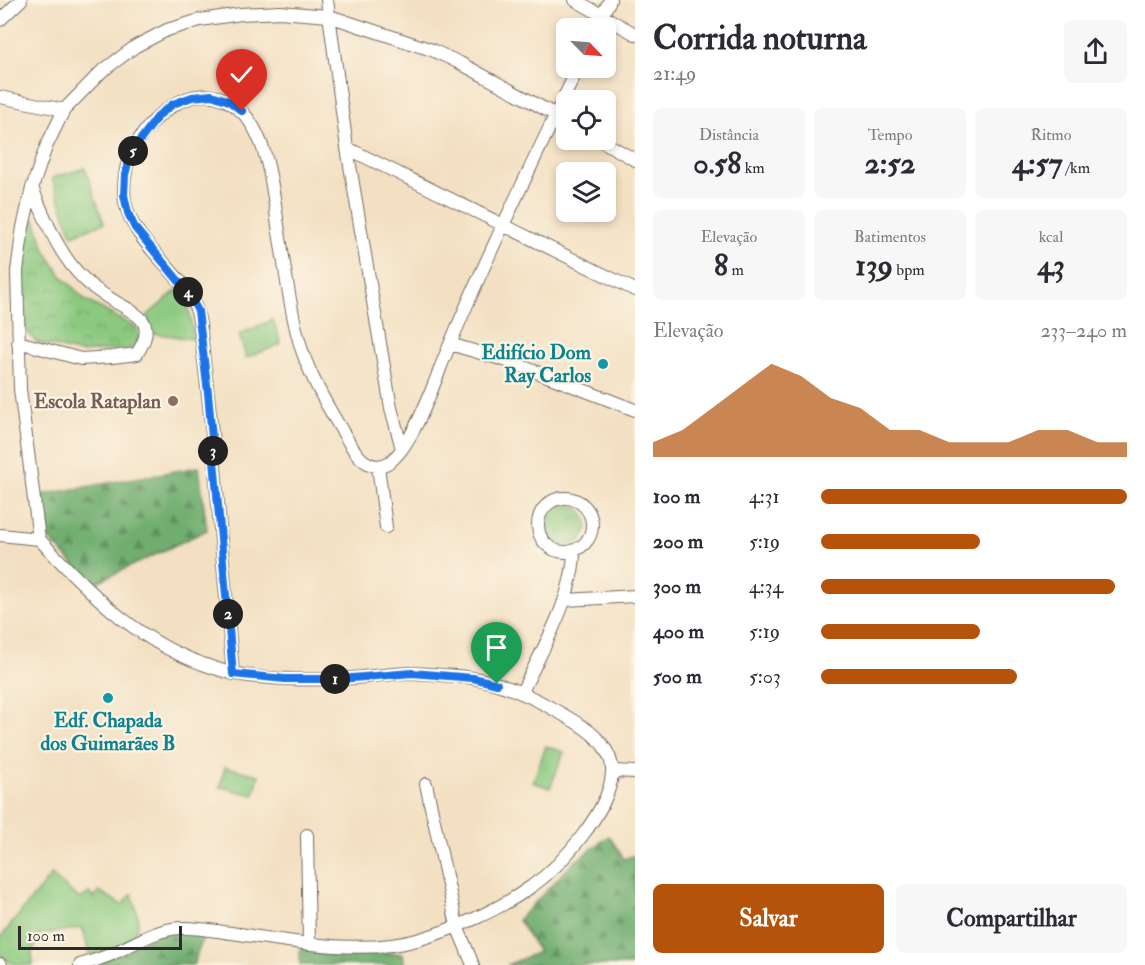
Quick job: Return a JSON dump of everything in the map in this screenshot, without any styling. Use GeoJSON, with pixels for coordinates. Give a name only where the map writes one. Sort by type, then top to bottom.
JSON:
{"type":"FeatureCollection","features":[{"type":"Feature","properties":{"kind":"street"},"geometry":{"type":"LineString","coordinates":[[0,20],[21,0]]}},
{"type":"Feature","properties":{"kind":"street"},"geometry":{"type":"LineString","coordinates":[[327,0],[347,148],[391,408],[402,449]]}},
{"type":"Feature","properties":{"kind":"street"},"geometry":{"type":"LineString","coordinates":[[574,0],[635,34]]}},
{"type":"Feature","properties":{"kind":"street"},"geometry":{"type":"LineString","coordinates":[[602,16],[610,0]]}},
{"type":"Feature","properties":{"kind":"street"},"geometry":{"type":"LineString","coordinates":[[80,965],[113,954],[149,935],[178,928],[309,944],[381,946],[414,941],[457,926],[506,903],[547,873],[584,833],[610,787],[613,771],[604,747],[594,735],[574,721],[522,692],[473,678],[412,673],[340,679],[285,679],[233,674],[196,662],[140,632],[112,611],[39,539],[20,389],[17,271],[23,227],[32,188],[46,147],[64,110],[101,72],[136,46],[167,30],[200,20],[241,14],[280,12],[329,16],[432,50],[556,115]]}},
{"type":"Feature","properties":{"kind":"street"},"geometry":{"type":"LineString","coordinates":[[233,674],[208,393],[198,311],[187,291],[135,228],[128,213],[124,195],[125,175],[135,147],[159,115],[173,104],[192,97],[212,95],[229,101],[242,111],[253,126],[262,145],[270,176],[291,307],[309,369],[324,401],[347,440],[364,461],[378,466],[390,462],[402,449],[420,417],[503,225],[556,127]]}},
{"type":"Feature","properties":{"kind":"street"},"geometry":{"type":"LineString","coordinates":[[0,97],[64,110]]}},
{"type":"Feature","properties":{"kind":"street"},"geometry":{"type":"LineString","coordinates":[[347,148],[635,290]]}},
{"type":"Feature","properties":{"kind":"street"},"geometry":{"type":"LineString","coordinates":[[616,149],[635,159]]}},
{"type":"Feature","properties":{"kind":"street"},"geometry":{"type":"LineString","coordinates":[[18,342],[81,359],[112,357],[137,354],[144,342],[146,331],[139,317],[104,295],[83,278],[67,260],[53,236],[32,188]]}},
{"type":"Feature","properties":{"kind":"street"},"geometry":{"type":"LineString","coordinates":[[450,344],[511,362],[635,410]]}},
{"type":"Feature","properties":{"kind":"street"},"geometry":{"type":"LineString","coordinates":[[378,466],[386,527]]}},
{"type":"Feature","properties":{"kind":"street"},"geometry":{"type":"LineString","coordinates":[[557,499],[575,499],[583,504],[592,520],[592,530],[588,538],[582,546],[574,550],[565,552],[556,550],[542,538],[539,529],[542,511],[557,499]]}},
{"type":"Feature","properties":{"kind":"street"},"geometry":{"type":"LineString","coordinates":[[0,535],[39,539]]}},
{"type":"Feature","properties":{"kind":"street"},"geometry":{"type":"LineString","coordinates":[[522,692],[566,600],[574,562],[574,550]]}},
{"type":"Feature","properties":{"kind":"street"},"geometry":{"type":"LineString","coordinates":[[566,600],[635,596]]}},
{"type":"Feature","properties":{"kind":"street"},"geometry":{"type":"LineString","coordinates":[[613,771],[635,772]]}},
{"type":"Feature","properties":{"kind":"street"},"geometry":{"type":"LineString","coordinates":[[426,784],[457,926],[473,965]]}},
{"type":"Feature","properties":{"kind":"street"},"geometry":{"type":"LineString","coordinates":[[307,835],[309,944]]}},
{"type":"Feature","properties":{"kind":"green space"},"geometry":{"type":"Polygon","coordinates":[[[85,168],[104,223],[72,235],[52,178],[85,168]]]}},
{"type":"Feature","properties":{"kind":"green space"},"geometry":{"type":"Polygon","coordinates":[[[35,219],[45,250],[61,275],[85,300],[137,328],[139,339],[133,348],[81,353],[36,342],[25,329],[22,312],[23,264],[29,220],[35,219]]]}},
{"type":"Feature","properties":{"kind":"green space"},"geometry":{"type":"Polygon","coordinates":[[[178,289],[188,304],[194,339],[151,333],[147,316],[178,289]]]}},
{"type":"Feature","properties":{"kind":"green space"},"geometry":{"type":"Polygon","coordinates":[[[273,320],[281,344],[246,358],[239,334],[273,320]]]}},
{"type":"Feature","properties":{"kind":"green space"},"geometry":{"type":"Polygon","coordinates":[[[199,467],[207,530],[93,584],[49,539],[40,495],[199,467]]]}},
{"type":"Feature","properties":{"kind":"green space"},"geometry":{"type":"Polygon","coordinates":[[[567,505],[575,506],[581,511],[586,517],[586,533],[581,539],[575,544],[567,545],[559,544],[553,539],[548,533],[547,525],[548,517],[553,511],[559,506],[567,505]]]}},
{"type":"Feature","properties":{"kind":"green space"},"geometry":{"type":"Polygon","coordinates":[[[546,746],[564,752],[550,788],[533,782],[546,746]]]}},
{"type":"Feature","properties":{"kind":"green space"},"geometry":{"type":"Polygon","coordinates":[[[225,767],[259,775],[254,795],[220,787],[225,767]]]}},
{"type":"Feature","properties":{"kind":"green space"},"geometry":{"type":"Polygon","coordinates":[[[609,836],[624,859],[635,855],[635,965],[507,965],[539,952],[518,920],[573,863],[609,836]]]}},
{"type":"Feature","properties":{"kind":"green space"},"geometry":{"type":"Polygon","coordinates":[[[51,875],[80,899],[89,893],[94,898],[99,891],[122,905],[132,894],[138,923],[132,936],[119,945],[89,955],[83,928],[37,935],[37,943],[32,952],[33,965],[7,961],[0,955],[0,938],[51,875]]]}},
{"type":"Feature","properties":{"kind":"green space"},"geometry":{"type":"Polygon","coordinates":[[[169,929],[206,930],[193,965],[93,965],[169,929]]]}},
{"type":"Feature","properties":{"kind":"green space"},"geometry":{"type":"Polygon","coordinates":[[[305,945],[403,954],[405,965],[300,965],[300,951],[305,945]]]}},
{"type":"Feature","properties":{"kind":"place","name":"Edifício Dom Ray Carlos"},"geometry":{"type":"Point","coordinates":[603,364]}},
{"type":"Feature","properties":{"kind":"place","name":"Escola Rataplan"},"geometry":{"type":"Point","coordinates":[173,401]}},
{"type":"Feature","properties":{"kind":"place","name":"Edf. Chapada dos Guimarães B"},"geometry":{"type":"Point","coordinates":[108,698]}},
{"type":"Feature","properties":{"kind":"route"},"geometry":{"type":"LineString","coordinates":[[242,111],[229,101],[212,95],[192,97],[173,104],[159,115],[135,147],[125,175],[124,195],[128,213],[135,228],[187,291],[198,311],[208,393],[233,674],[285,679],[340,679],[412,673],[473,678],[497,684]]}}]}
